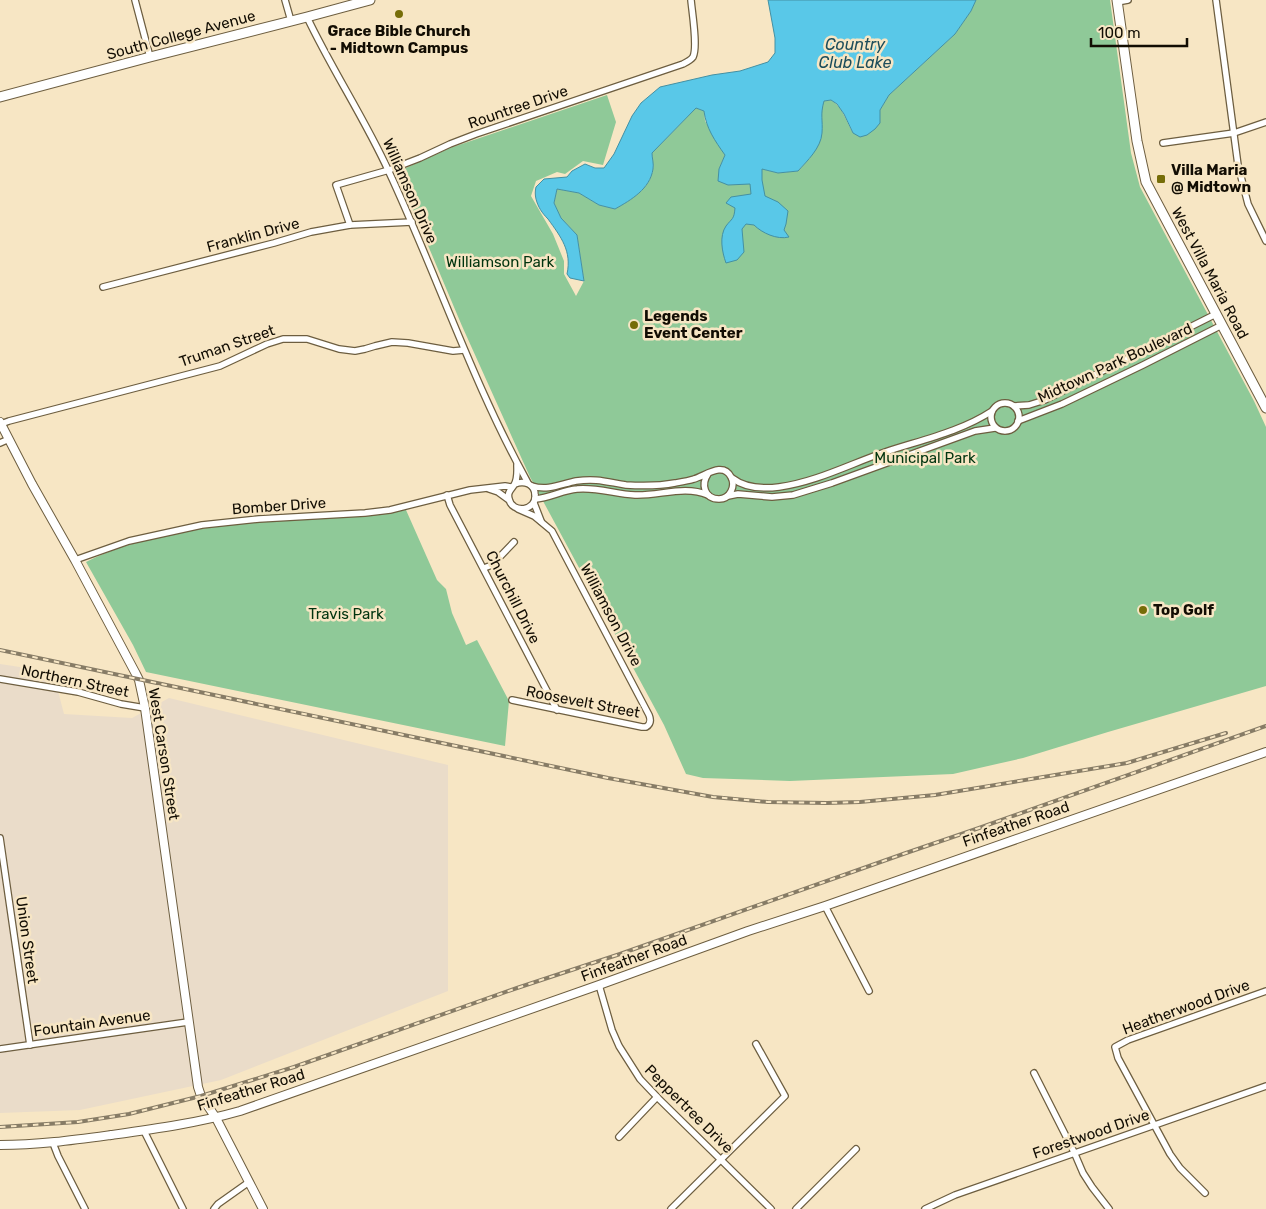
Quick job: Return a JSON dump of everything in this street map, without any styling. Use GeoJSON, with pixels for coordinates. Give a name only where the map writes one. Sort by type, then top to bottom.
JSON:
{"type":"FeatureCollection","features":[{"type":"Feature","properties":{"kind":"main road","name":"South College Avenue"},"geometry":{"type":"LineString","coordinates":[[0,97],[370,0]]}},
{"type":"Feature","properties":{"kind":"main road","name":"West Villa Maria Road"},"geometry":{"type":"LineString","coordinates":[[1117,1],[1137,141],[1146,182],[1266,408]]}},
{"type":"Feature","properties":{"kind":"street"},"geometry":{"type":"LineString","coordinates":[[135,0],[150,57]]}},
{"type":"Feature","properties":{"kind":"street"},"geometry":{"type":"LineString","coordinates":[[285,0],[290,21]]}},
{"type":"Feature","properties":{"kind":"street","name":"Rountree Drive"},"geometry":{"type":"LineString","coordinates":[[350,225],[336,185],[389,170],[476,134],[689,61],[693,57],[695,42],[691,0]]}},
{"type":"Feature","properties":{"kind":"street"},"geometry":{"type":"LineString","coordinates":[[1117,1],[1128,0]]}},
{"type":"Feature","properties":{"kind":"street"},"geometry":{"type":"LineString","coordinates":[[1216,0],[1238,165],[1248,204],[1266,241]]}},
{"type":"Feature","properties":{"kind":"street","name":"Williamson Drive"},"geometry":{"type":"LineString","coordinates":[[307,18],[389,170],[464,350],[517,463],[530,485]]}},
{"type":"Feature","properties":{"kind":"street"},"geometry":{"type":"LineString","coordinates":[[1162,143],[1234,133],[1266,122]]}},
{"type":"Feature","properties":{"kind":"street","name":"Franklin Drive"},"geometry":{"type":"LineString","coordinates":[[103,287],[310,232],[350,225],[412,222]]}},
{"type":"Feature","properties":{"kind":"street","name":"Midtown Park Boulevard"},"geometry":{"type":"LineString","coordinates":[[1014,406],[1029,405],[1045,400],[1216,314]]}},
{"type":"Feature","properties":{"kind":"street","name":"Midtown Park Boulevard"},"geometry":{"type":"LineString","coordinates":[[1018,421],[1062,404],[1222,325]]}},
{"type":"Feature","properties":{"kind":"street","name":"Truman Street"},"geometry":{"type":"LineString","coordinates":[[1,423],[220,366],[267,344],[283,339],[307,339],[339,349],[355,350],[365,350],[392,342],[453,351],[464,350]]}},
{"type":"Feature","properties":{"kind":"street"},"geometry":{"type":"LineString","coordinates":[[487,488],[498,492],[518,509],[527,508],[534,501],[544,498],[575,489],[590,488],[638,495],[695,490],[718,499],[738,494],[772,497],[793,495],[974,431],[995,428],[1008,431],[1013,429],[1018,421],[1018,413],[1014,406],[1000,404],[982,418],[962,427],[803,482],[777,487],[739,484],[729,474],[721,469],[716,469],[708,474],[673,484],[630,485],[598,480],[538,488],[519,482],[509,491],[509,500]]}},
{"type":"Feature","properties":{"kind":"street"},"geometry":{"type":"LineString","coordinates":[[992,410],[991,420],[995,428]]}},
{"type":"Feature","properties":{"kind":"street","name":"West Carson Street"},"geometry":{"type":"LineString","coordinates":[[1,423],[32,484],[139,680],[145,708],[198,1087],[201,1096],[216,1118],[263,1209]]}},
{"type":"Feature","properties":{"kind":"street"},"geometry":{"type":"LineString","coordinates":[[0,443],[9,439]]}},
{"type":"Feature","properties":{"kind":"street"},"geometry":{"type":"LineString","coordinates":[[513,486],[517,463]]}},
{"type":"Feature","properties":{"kind":"street"},"geometry":{"type":"LineString","coordinates":[[708,474],[705,478],[704,487],[709,496]]}},
{"type":"Feature","properties":{"kind":"street"},"geometry":{"type":"LineString","coordinates":[[728,496],[733,487],[732,478]]}},
{"type":"Feature","properties":{"kind":"street"},"geometry":{"type":"LineString","coordinates":[[530,485],[536,494],[534,501]]}},
{"type":"Feature","properties":{"kind":"street","name":"Bomber Drive"},"geometry":{"type":"LineString","coordinates":[[75,560],[130,540],[202,525],[258,519],[390,510],[470,490],[513,486]]}},
{"type":"Feature","properties":{"kind":"street","name":"Churchill Drive"},"geometry":{"type":"LineString","coordinates":[[447,495],[450,505],[557,710]]}},
{"type":"Feature","properties":{"kind":"street","name":"Williamson Drive"},"geometry":{"type":"LineString","coordinates":[[534,501],[541,520]]}},
{"type":"Feature","properties":{"kind":"street","name":"Williamson Drive"},"geometry":{"type":"LineString","coordinates":[[518,509],[541,520],[552,531],[649,715],[651,720],[649,726]]}},
{"type":"Feature","properties":{"kind":"street"},"geometry":{"type":"LineString","coordinates":[[484,568],[492,565],[514,542]]}},
{"type":"Feature","properties":{"kind":"street","name":"Northern Street"},"geometry":{"type":"LineString","coordinates":[[0,679],[78,692],[121,704],[145,708]]}},
{"type":"Feature","properties":{"kind":"street","name":"Roosevelt Street"},"geometry":{"type":"LineString","coordinates":[[512,700],[642,727],[649,726]]}},
{"type":"Feature","properties":{"kind":"street","name":"Finfeather Road"},"geometry":{"type":"LineString","coordinates":[[0,1145],[53,1143],[144,1131],[216,1118],[258,1105],[1266,752]]}},
{"type":"Feature","properties":{"kind":"street","name":"Union Street"},"geometry":{"type":"LineString","coordinates":[[0,838],[30,1045]]}},
{"type":"Feature","properties":{"kind":"street"},"geometry":{"type":"LineString","coordinates":[[825,906],[869,991]]}},
{"type":"Feature","properties":{"kind":"street","name":"Peppertree Drive"},"geometry":{"type":"LineString","coordinates":[[599,985],[612,1030],[619,1046],[640,1079],[771,1209]]}},
{"type":"Feature","properties":{"kind":"street","name":"Heatherwood Drive"},"geometry":{"type":"LineString","coordinates":[[1155,1126],[1114,1048],[1128,1040],[1266,991]]}},
{"type":"Feature","properties":{"kind":"street","name":"Fountain Avenue"},"geometry":{"type":"LineString","coordinates":[[0,1049],[188,1022]]}},
{"type":"Feature","properties":{"kind":"street"},"geometry":{"type":"LineString","coordinates":[[671,1209],[786,1096],[756,1044]]}},
{"type":"Feature","properties":{"kind":"street"},"geometry":{"type":"LineString","coordinates":[[1034,1074],[1083,1173],[1109,1209]]}},
{"type":"Feature","properties":{"kind":"street","name":"Forestwood Drive"},"geometry":{"type":"LineString","coordinates":[[924,1209],[956,1194],[1266,1086]]}},
{"type":"Feature","properties":{"kind":"street"},"geometry":{"type":"LineString","coordinates":[[619,1137],[657,1097]]}},
{"type":"Feature","properties":{"kind":"street"},"geometry":{"type":"LineString","coordinates":[[1155,1126],[1180,1168],[1205,1193]]}},
{"type":"Feature","properties":{"kind":"street"},"geometry":{"type":"LineString","coordinates":[[144,1131],[183,1209]]}},
{"type":"Feature","properties":{"kind":"street"},"geometry":{"type":"LineString","coordinates":[[53,1143],[85,1209]]}},
{"type":"Feature","properties":{"kind":"street"},"geometry":{"type":"LineString","coordinates":[[796,1209],[856,1149]]}},
{"type":"Feature","properties":{"kind":"street"},"geometry":{"type":"LineString","coordinates":[[214,1209],[218,1204],[249,1182]]}},
{"type":"Feature","properties":{"kind":"shaded area"},"geometry":{"type":"Polygon","coordinates":[[[0,664],[53,672],[64,714],[132,718],[169,698],[448,765],[448,991],[221,1080],[80,1110],[0,1113],[0,664]]]}},
{"type":"Feature","properties":{"kind":"green space","name":"Municipal Park"},"geometry":{"type":"Polygon","coordinates":[[[976,0],[1110,0],[1131,153],[1140,187],[1266,427],[1266,686],[1023,758],[953,774],[790,781],[703,778],[686,774],[664,725],[530,477],[462,326],[397,172],[450,148],[607,95],[616,122],[603,165],[583,161],[565,174],[557,172],[536,181],[531,196],[553,234],[564,261],[564,274],[576,296],[584,281],[577,235],[561,218],[554,203],[557,189],[579,193],[599,205],[615,209],[621,206],[639,193],[648,182],[653,169],[652,153],[696,108],[704,111],[705,121],[725,155],[719,169],[728,185],[762,180],[762,169],[778,173],[798,171],[818,145],[822,134],[821,111],[824,101],[831,100],[839,106],[853,133],[880,123],[880,110],[889,95],[955,34],[971,11],[976,0]]]}},
{"type":"Feature","properties":{"kind":"green space","name":"Travis Park"},"geometry":{"type":"Polygon","coordinates":[[[406,510],[437,580],[446,589],[452,613],[466,645],[477,640],[509,701],[505,746],[146,672],[133,645],[86,562],[130,544],[219,526],[406,510]]]}},
{"type":"Feature","properties":{"kind":"water","name":"Country Club Lake"},"geometry":{"type":"Polygon","coordinates":[[[768,0],[976,0],[971,11],[955,34],[889,95],[880,110],[880,123],[875,129],[867,135],[860,137],[853,133],[837,104],[831,100],[824,101],[821,139],[813,154],[798,171],[778,173],[762,169],[765,196],[778,202],[788,211],[784,230],[789,237],[775,237],[761,231],[754,225],[746,224],[742,229],[744,252],[737,260],[726,263],[722,249],[722,234],[733,217],[735,208],[726,203],[731,197],[751,194],[750,184],[728,185],[718,181],[719,169],[725,155],[709,129],[704,111],[696,108],[652,153],[653,169],[648,182],[639,193],[621,206],[615,209],[599,205],[579,193],[557,189],[554,203],[561,218],[577,235],[584,281],[570,278],[567,274],[567,251],[557,232],[539,207],[535,196],[536,187],[544,179],[567,177],[572,171],[585,164],[595,168],[604,168],[614,154],[632,116],[641,103],[660,87],[712,75],[740,71],[768,62],[775,53],[775,38],[768,0]]]}},
{"type":"Feature","properties":{"kind":"railway"},"geometry":{"type":"LineString","coordinates":[[0,650],[608,778],[713,797],[768,802],[860,802],[935,795],[1127,763],[1226,733]]}},
{"type":"Feature","properties":{"kind":"railway"},"geometry":{"type":"LineString","coordinates":[[0,1127],[78,1122],[129,1114],[201,1096],[294,1067],[1266,726]]}},
{"type":"Feature","properties":{"kind":"place","name":"Grace Bible Church - Midtown Campus"},"geometry":{"type":"Point","coordinates":[399,14]}},
{"type":"Feature","properties":{"kind":"place","name":"Villa Maria @ Midtown"},"geometry":{"type":"Point","coordinates":[1161,179]}},
{"type":"Feature","properties":{"kind":"place","name":"Legends Event Center"},"geometry":{"type":"Point","coordinates":[634,325]}},
{"type":"Feature","properties":{"kind":"place","name":"Top Golf"},"geometry":{"type":"Point","coordinates":[1143,610]}},
{"type":"Feature","properties":{"kind":"park label","name":"Williamson Park"},"geometry":{"type":"Point","coordinates":[500,262]}}]}
